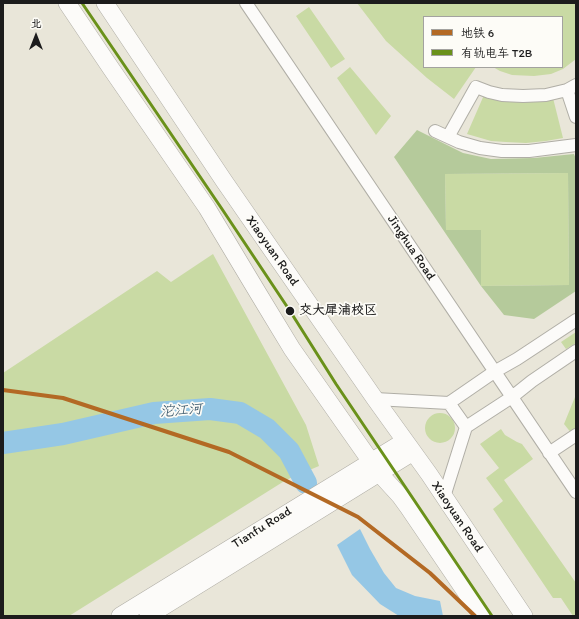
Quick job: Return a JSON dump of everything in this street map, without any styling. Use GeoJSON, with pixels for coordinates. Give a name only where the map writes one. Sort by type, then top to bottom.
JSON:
{"type":"FeatureCollection","features":[{"type":"Feature","properties":{"kind":"street"},"geometry":{"type":"LineString","coordinates":[[68,3],[114,73],[207,208],[292,349],[375,467],[408,507],[479,612]]}},
{"type":"Feature","properties":{"kind":"street","name":"Xiaoyuan Road"},"geometry":{"type":"LineString","coordinates":[[105,3],[224,181],[409,446],[524,616]]}},
{"type":"Feature","properties":{"kind":"street","name":"Jinghua Road"},"geometry":{"type":"LineString","coordinates":[[246,3],[576,492]]}},
{"type":"Feature","properties":{"kind":"street"},"geometry":{"type":"LineString","coordinates":[[448,137],[476,87],[489,92],[524,96],[546,94],[571,87],[576,117]]}},
{"type":"Feature","properties":{"kind":"street"},"geometry":{"type":"LineString","coordinates":[[435,131],[459,142],[480,148],[502,151],[529,151],[576,145]]}},
{"type":"Feature","properties":{"kind":"street"},"geometry":{"type":"LineString","coordinates":[[375,399],[449,403],[494,372],[517,359],[576,320]]}},
{"type":"Feature","properties":{"kind":"street"},"geometry":{"type":"LineString","coordinates":[[444,497],[466,427],[512,397],[532,381],[576,351]]}},
{"type":"Feature","properties":{"kind":"street"},"geometry":{"type":"LineString","coordinates":[[449,403],[466,427]]}},
{"type":"Feature","properties":{"kind":"street"},"geometry":{"type":"LineString","coordinates":[[549,453],[576,435]]}},
{"type":"Feature","properties":{"kind":"street","name":"Tianfu Road"},"geometry":{"type":"LineString","coordinates":[[120,616],[409,446]]}},
{"type":"Feature","properties":{"kind":"street","name":"Tianfu Road"},"geometry":{"type":"LineString","coordinates":[[148,616],[375,467]]}},
{"type":"Feature","properties":{"kind":"green space"},"geometry":{"type":"Polygon","coordinates":[[[357,3],[576,3],[576,59],[563,69],[551,74],[534,76],[512,75],[495,68],[563,68],[563,16],[423,16],[423,68],[475,68],[454,99],[427,78],[386,41],[357,3]]]}},
{"type":"Feature","properties":{"kind":"green space"},"geometry":{"type":"Polygon","coordinates":[[[309,7],[345,59],[331,68],[296,16],[309,7]]]}},
{"type":"Feature","properties":{"kind":"green space"},"geometry":{"type":"Polygon","coordinates":[[[350,67],[391,116],[376,135],[337,78],[350,67]]]}},
{"type":"Feature","properties":{"kind":"green space"},"geometry":{"type":"Polygon","coordinates":[[[484,95],[553,98],[563,138],[526,143],[491,141],[467,134],[484,95]]]}},
{"type":"Feature","properties":{"kind":"green space"},"geometry":{"type":"Polygon","coordinates":[[[417,130],[463,153],[491,159],[534,158],[574,154],[576,159],[576,291],[534,319],[504,315],[481,286],[394,157],[417,130]],[[568,173],[445,174],[446,230],[481,230],[481,286],[569,285],[568,173]]]}},
{"type":"Feature","properties":{"kind":"green space"},"geometry":{"type":"Polygon","coordinates":[[[568,173],[569,285],[481,286],[481,230],[446,230],[445,174],[568,173]]]}},
{"type":"Feature","properties":{"kind":"green space"},"geometry":{"type":"Polygon","coordinates":[[[213,254],[306,425],[319,466],[286,480],[69,616],[3,616],[3,373],[157,271],[171,282],[213,254]]]}},
{"type":"Feature","properties":{"kind":"green space"},"geometry":{"type":"Polygon","coordinates":[[[576,332],[576,343],[566,349],[561,342],[576,332]]]}},
{"type":"Feature","properties":{"kind":"green space"},"geometry":{"type":"Polygon","coordinates":[[[576,385],[576,431],[572,434],[564,424],[575,397],[576,385]]]}},
{"type":"Feature","properties":{"kind":"green space"},"geometry":{"type":"Polygon","coordinates":[[[440,413],[446,414],[454,422],[454,434],[446,442],[440,443],[434,442],[426,434],[425,428],[426,422],[434,414],[440,413]]]}},
{"type":"Feature","properties":{"kind":"green space"},"geometry":{"type":"Polygon","coordinates":[[[501,429],[505,435],[522,444],[533,459],[504,480],[576,583],[576,616],[573,616],[561,598],[553,598],[493,509],[503,501],[486,478],[499,468],[480,444],[501,429]]]}},
{"type":"Feature","properties":{"kind":"water"},"geometry":{"type":"Polygon","coordinates":[[[360,529],[384,573],[396,588],[415,596],[440,601],[443,616],[399,616],[380,604],[352,575],[337,545],[360,529]]]}},
{"type":"Feature","properties":{"kind":"waterway","name":"沱江河"},"geometry":{"type":"LineString","coordinates":[[3,443],[63,434],[154,413],[210,409],[240,413],[267,429],[289,451],[306,483]]}},
{"type":"Feature","properties":{"kind":"metro line","name":"6"},"geometry":{"type":"LineString","coordinates":[[3,390],[63,398],[229,452],[358,517],[430,573],[475,616]]}},
{"type":"Feature","properties":{"kind":"tram line","name":"T2B"},"geometry":{"type":"LineString","coordinates":[[82,3],[222,209],[290,311],[336,384],[492,616]]}},
{"type":"Feature","properties":{"kind":"place","name":"交大犀浦校区"},"geometry":{"type":"Point","coordinates":[290,311]}}]}
